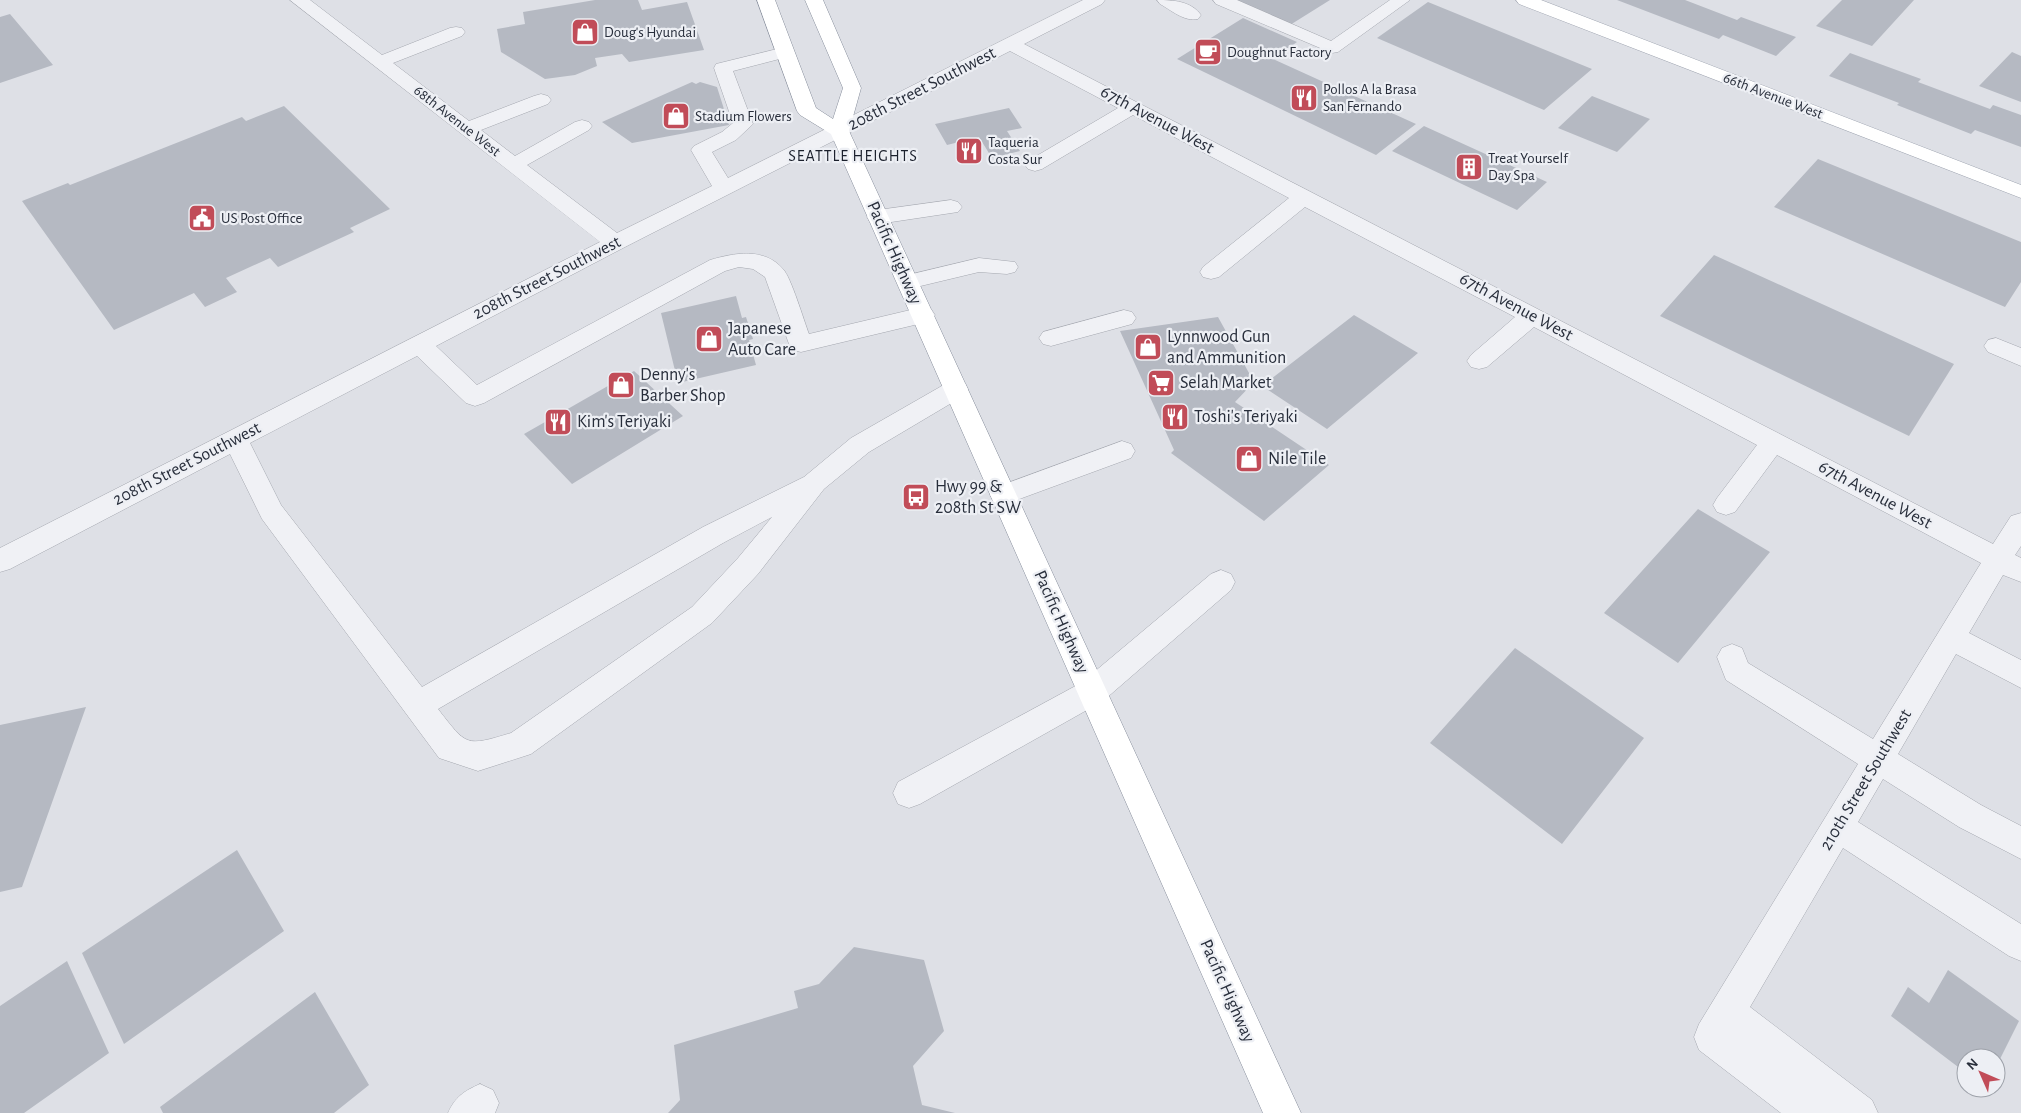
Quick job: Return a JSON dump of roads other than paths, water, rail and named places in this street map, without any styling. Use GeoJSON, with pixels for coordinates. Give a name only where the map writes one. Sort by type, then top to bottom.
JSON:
{"type":"FeatureCollection","features":[{"type":"Feature","properties":{"kind":"main road"},"geometry":{"type":"LineString","coordinates":[[766,0],[807,111],[840,131],[852,88],[814,0]]}},
{"type":"Feature","properties":{"kind":"main road","name":"66th Avenue West"},"geometry":{"type":"LineString","coordinates":[[1525,0],[2021,192]]}},
{"type":"Feature","properties":{"kind":"main road","name":"Pacific Highway"},"geometry":{"type":"LineString","coordinates":[[840,131],[1282,1113]]}},
{"type":"Feature","properties":{"kind":"street","name":"68th Avenue West"},"geometry":{"type":"LineString","coordinates":[[299,0],[615,243]]}},
{"type":"Feature","properties":{"kind":"street","name":"208th Street Southwest"},"geometry":{"type":"LineString","coordinates":[[0,561],[615,243],[1096,0]]}},
{"type":"Feature","properties":{"kind":"street"},"geometry":{"type":"LineString","coordinates":[[1166,0],[1192,15]]}},
{"type":"Feature","properties":{"kind":"street"},"geometry":{"type":"LineString","coordinates":[[1222,0],[1332,48],[1401,0]]}},
{"type":"Feature","properties":{"kind":"street"},"geometry":{"type":"LineString","coordinates":[[380,62],[456,32]]}},
{"type":"Feature","properties":{"kind":"street","name":"67th Avenue West"},"geometry":{"type":"LineString","coordinates":[[1011,44],[2009,565]]}},
{"type":"Feature","properties":{"kind":"street"},"geometry":{"type":"LineString","coordinates":[[724,188],[701,150],[729,136],[744,124],[723,68],[785,52]]}},
{"type":"Feature","properties":{"kind":"street"},"geometry":{"type":"LineString","coordinates":[[467,129],[541,100]]}},
{"type":"Feature","properties":{"kind":"street"},"geometry":{"type":"LineString","coordinates":[[1035,164],[1133,107]]}},
{"type":"Feature","properties":{"kind":"street"},"geometry":{"type":"LineString","coordinates":[[513,165],[582,126]]}},
{"type":"Feature","properties":{"kind":"street"},"geometry":{"type":"LineString","coordinates":[[1211,272],[1304,197]]}},
{"type":"Feature","properties":{"kind":"street"},"geometry":{"type":"LineString","coordinates":[[878,217],[950,207]]}},
{"type":"Feature","properties":{"kind":"street"},"geometry":{"type":"LineString","coordinates":[[419,344],[475,397],[718,265],[738,260],[759,262],[775,273],[801,344],[922,315]]}},
{"type":"Feature","properties":{"kind":"street"},"geometry":{"type":"LineString","coordinates":[[908,282],[979,265],[1007,267]]}},
{"type":"Feature","properties":{"kind":"street"},"geometry":{"type":"LineString","coordinates":[[1479,361],[1532,316]]}},
{"type":"Feature","properties":{"kind":"street"},"geometry":{"type":"LineString","coordinates":[[1051,338],[1124,318]]}},
{"type":"Feature","properties":{"kind":"street"},"geometry":{"type":"LineString","coordinates":[[1996,346],[2021,358]]}},
{"type":"Feature","properties":{"kind":"street"},"geometry":{"type":"LineString","coordinates":[[418,705],[713,535],[815,482],[860,445],[956,389]]}},
{"type":"Feature","properties":{"kind":"street"},"geometry":{"type":"LineString","coordinates":[[235,439],[271,512],[450,748],[478,757],[520,744],[702,615],[748,566],[815,482]]}},
{"type":"Feature","properties":{"kind":"street"},"geometry":{"type":"LineString","coordinates":[[1726,505],[1773,442]]}},
{"type":"Feature","properties":{"kind":"street"},"geometry":{"type":"LineString","coordinates":[[1004,495],[1122,451]]}},
{"type":"Feature","properties":{"kind":"street","name":"210th Street Southwest"},"geometry":{"type":"LineString","coordinates":[[1720,1024],[1951,637],[2009,565],[2021,524]]}},
{"type":"Feature","properties":{"kind":"street"},"geometry":{"type":"LineString","coordinates":[[908,794],[1092,692],[1221,582]]}},
{"type":"Feature","properties":{"kind":"street"},"geometry":{"type":"LineString","coordinates":[[1951,637],[2021,674]]}},
{"type":"Feature","properties":{"kind":"street"},"geometry":{"type":"LineString","coordinates":[[1732,658],[1736,671],[1877,760],[1970,816],[2021,843]]}},
{"type":"Feature","properties":{"kind":"street"},"geometry":{"type":"LineString","coordinates":[[1838,827],[2021,944]]}},
{"type":"Feature","properties":{"kind":"street"},"geometry":{"type":"LineString","coordinates":[[1720,1024],[1812,1113]]}},
{"type":"Feature","properties":{"kind":"street"},"geometry":{"type":"LineString","coordinates":[[1720,1024],[1859,1113]]}},
{"type":"Feature","properties":{"kind":"place","name":"Doug's Hyundai"},"geometry":{"type":"Point","coordinates":[585,32]}},
{"type":"Feature","properties":{"kind":"place","name":"Doughnut Factory"},"geometry":{"type":"Point","coordinates":[1208,52]}},
{"type":"Feature","properties":{"kind":"place","name":"Pollos A la Brasa San Fernando"},"geometry":{"type":"Point","coordinates":[1304,98]}},
{"type":"Feature","properties":{"kind":"place","name":"Stadium Flowers"},"geometry":{"type":"Point","coordinates":[676,116]}},
{"type":"Feature","properties":{"kind":"place","name":"Taqueria Costa Sur"},"geometry":{"type":"Point","coordinates":[969,151]}},
{"type":"Feature","properties":{"kind":"place","name":"Treat Yourself Day Spa"},"geometry":{"type":"Point","coordinates":[1469,167]}},
{"type":"Feature","properties":{"kind":"place","name":"US Post Office"},"geometry":{"type":"Point","coordinates":[202,218]}},
{"type":"Feature","properties":{"kind":"place","name":"Japanese Auto Care"},"geometry":{"type":"Point","coordinates":[709,339]}},
{"type":"Feature","properties":{"kind":"place","name":"Lynnwood Gun and Ammunition"},"geometry":{"type":"Point","coordinates":[1148,347]}},
{"type":"Feature","properties":{"kind":"place","name":"Selah Market"},"geometry":{"type":"Point","coordinates":[1161,383]}},
{"type":"Feature","properties":{"kind":"place","name":"Denny's Barber Shop"},"geometry":{"type":"Point","coordinates":[621,385]}},
{"type":"Feature","properties":{"kind":"place","name":"Toshi's Teriyaki"},"geometry":{"type":"Point","coordinates":[1175,417]}},
{"type":"Feature","properties":{"kind":"place","name":"Kim's Teriyaki"},"geometry":{"type":"Point","coordinates":[558,422]}},
{"type":"Feature","properties":{"kind":"place","name":"Nile Tile"},"geometry":{"type":"Point","coordinates":[1249,459]}},
{"type":"Feature","properties":{"kind":"place","name":"Hwy 99 & 208th St SW"},"geometry":{"type":"Point","coordinates":[916,497]}},
{"type":"Feature","properties":{"kind":"district","name":"SEATTLE HEIGHTS"},"geometry":{"type":"Point","coordinates":[853,156]}}]}
